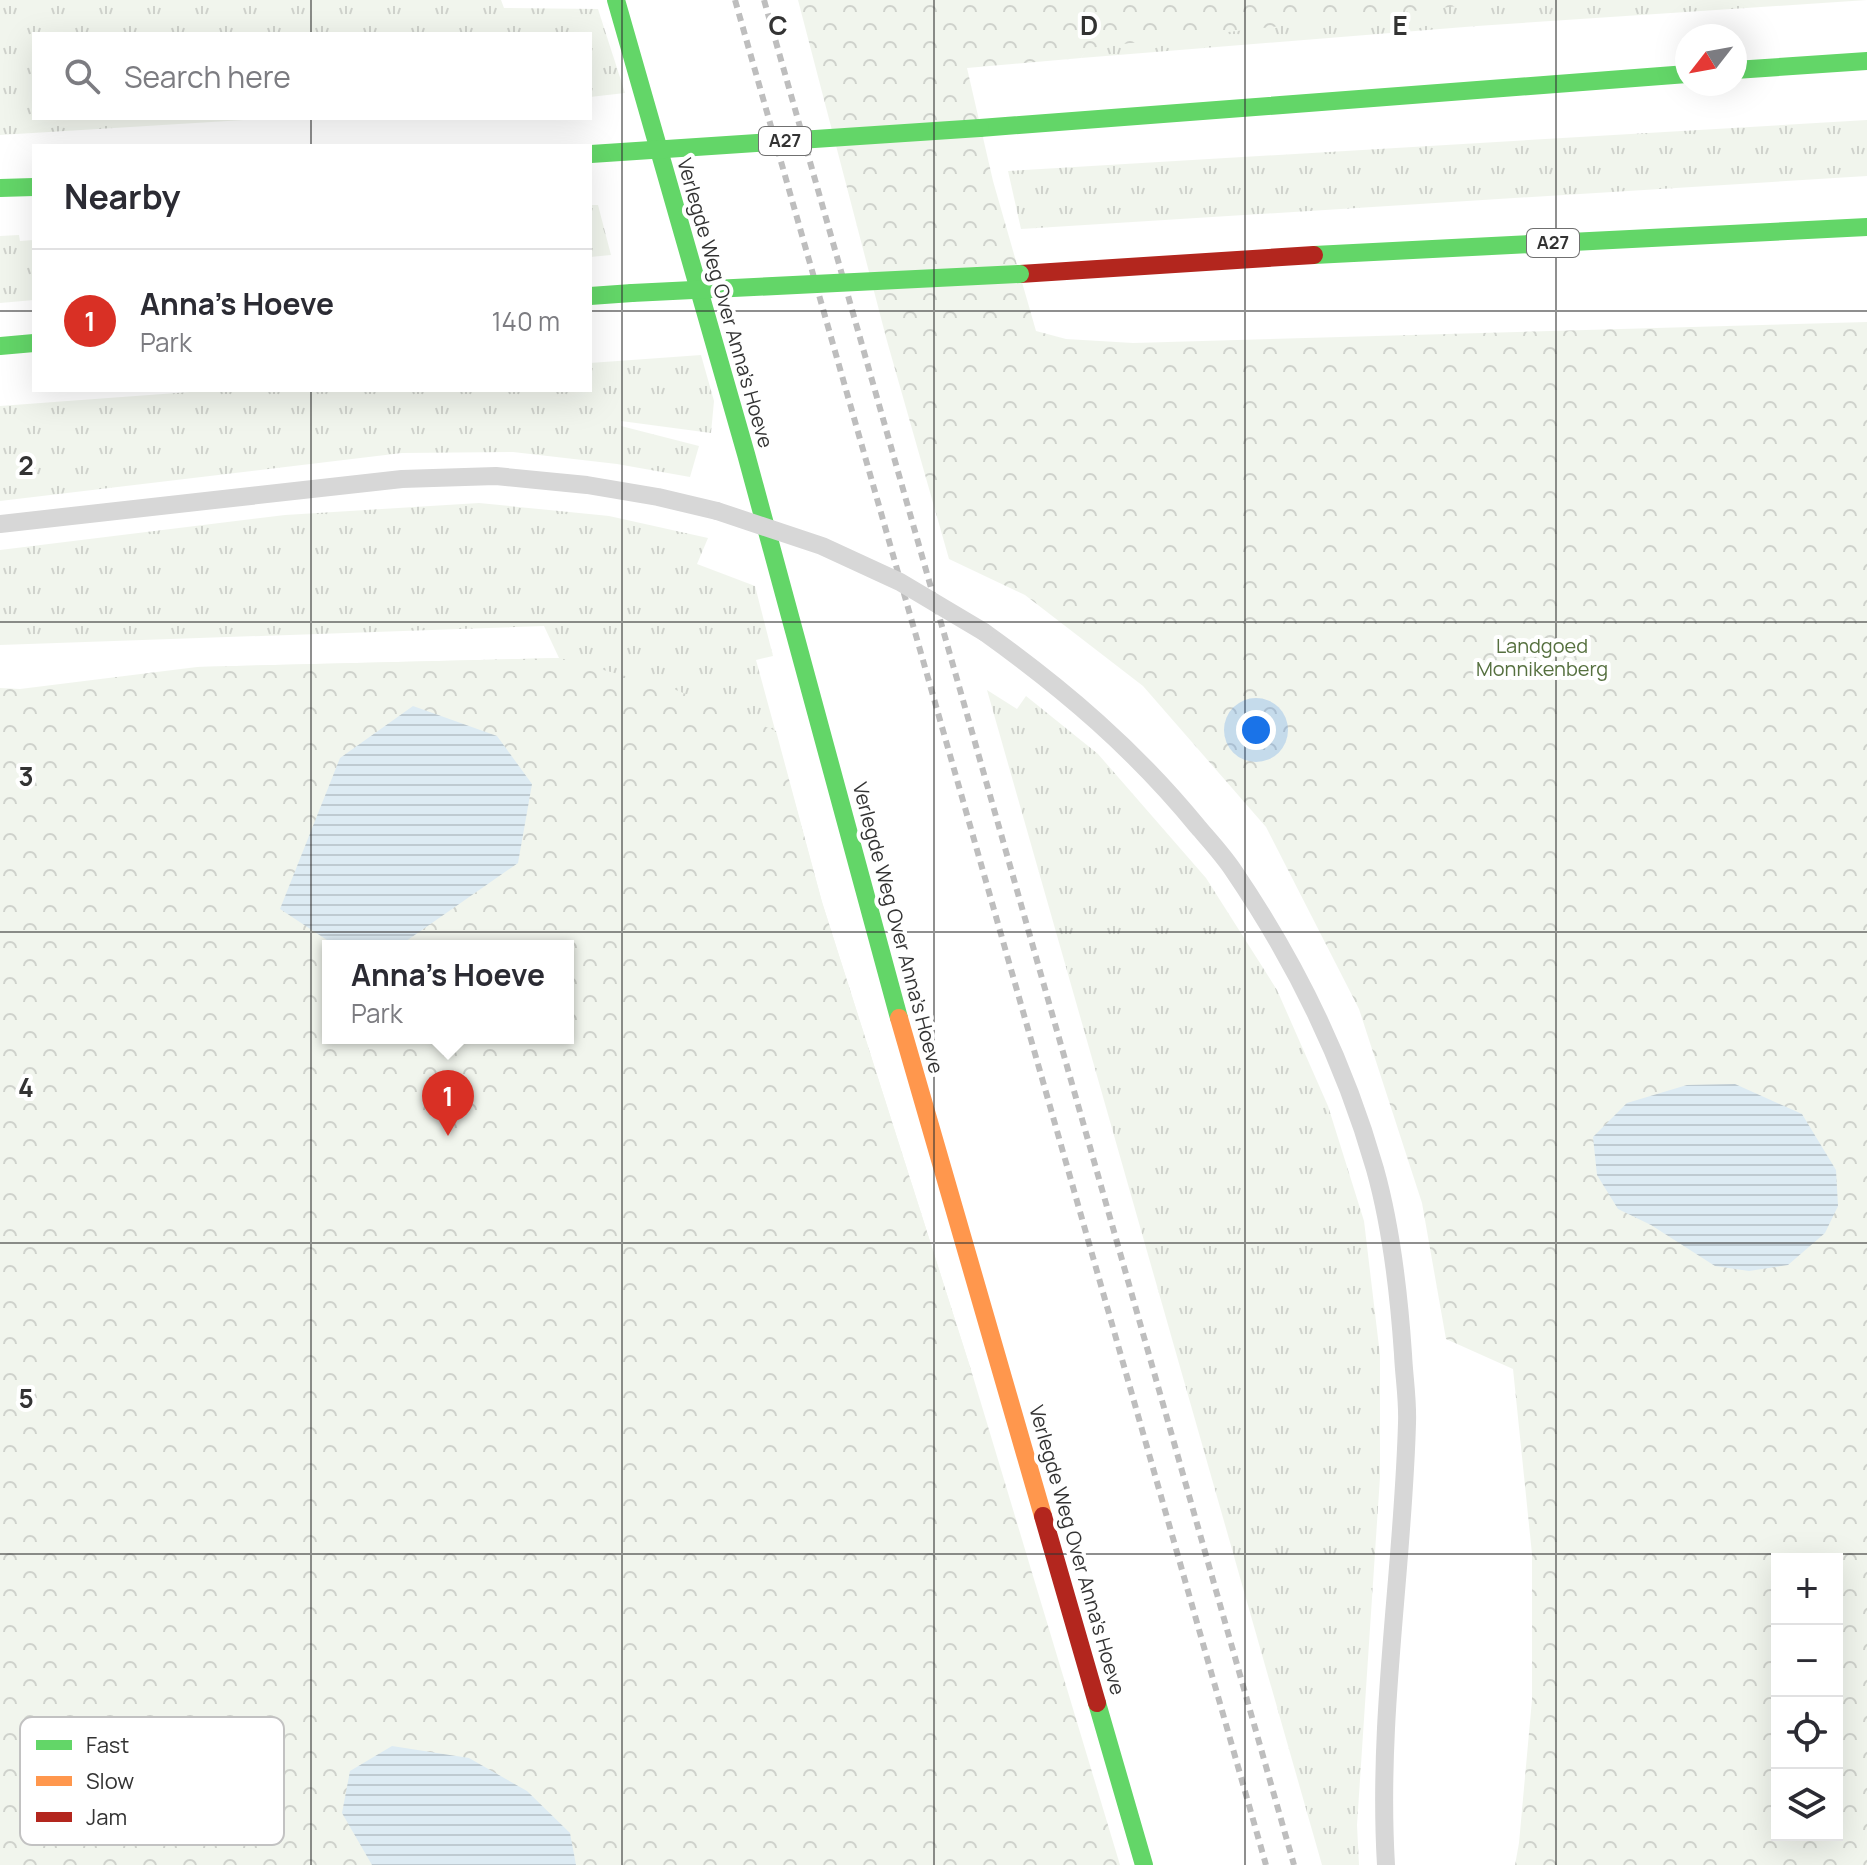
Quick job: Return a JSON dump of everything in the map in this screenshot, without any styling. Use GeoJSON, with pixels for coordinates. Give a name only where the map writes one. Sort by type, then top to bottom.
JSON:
{"type":"FeatureCollection","features":[{"type":"Feature","properties":{"kind":"main road","name":"Verlegde Weg Over Anna's Hoeve"},"geometry":{"type":"LineString","coordinates":[[616,0],[746,454],[896,1009],[1144,1865]]}},
{"type":"Feature","properties":{"kind":"main road"},"geometry":{"type":"LineString","coordinates":[[1747,69],[1867,61]]}},
{"type":"Feature","properties":{"kind":"main road","name":"A27"},"geometry":{"type":"LineString","coordinates":[[592,154],[980,128],[1675,75]]}},
{"type":"Feature","properties":{"kind":"main road"},"geometry":{"type":"LineString","coordinates":[[0,188],[32,187]]}},
{"type":"Feature","properties":{"kind":"main road","name":"A27"},"geometry":{"type":"LineString","coordinates":[[592,296],[1867,227]]}},
{"type":"Feature","properties":{"kind":"main road"},"geometry":{"type":"LineString","coordinates":[[0,346],[32,343]]}},
{"type":"Feature","properties":{"kind":"lane"},"geometry":{"type":"LineString","coordinates":[[0,524],[402,479],[496,476],[587,485],[658,497],[717,511],[822,546],[900,582],[984,632],[1094,716],[1168,791],[1232,868],[1285,954],[1332,1048],[1375,1170],[1399,1295],[1407,1420],[1385,1732],[1382,1806],[1386,1865]]}},
{"type":"Feature","properties":{"kind":"green space"},"geometry":{"type":"Polygon","coordinates":[[[0,0],[501,0],[504,8],[598,9],[625,93],[592,97],[592,32],[32,32],[32,120],[244,120],[0,135],[0,0]]]}},
{"type":"Feature","properties":{"kind":"green space","name":"Landgoed Monnikenberg"},"geometry":{"type":"Polygon","coordinates":[[[798,0],[1511,0],[1088,48],[1081,58],[967,68],[993,181],[1036,331],[1066,339],[1133,343],[1867,322],[1867,1865],[1515,1865],[1532,1700],[1532,1554],[1513,1369],[1446,1339],[1422,1203],[1359,1009],[1266,827],[1143,686],[1025,595],[949,559],[887,341],[798,0]]]}},
{"type":"Feature","properties":{"kind":"green space"},"geometry":{"type":"Polygon","coordinates":[[[1095,0],[1867,0],[1477,26],[1081,58],[1098,31],[1095,0]]]}},
{"type":"Feature","properties":{"kind":"green space"},"geometry":{"type":"Polygon","coordinates":[[[1867,120],[1867,176],[1021,229],[1008,171],[1867,120]]]}},
{"type":"Feature","properties":{"kind":"green space"},"geometry":{"type":"Polygon","coordinates":[[[592,205],[598,205],[611,255],[592,257],[592,205]]]}},
{"type":"Feature","properties":{"kind":"green space"},"geometry":{"type":"Polygon","coordinates":[[[19,235],[20,241],[32,240],[32,300],[0,303],[0,236],[19,235]]]}},
{"type":"Feature","properties":{"kind":"green space"},"geometry":{"type":"Polygon","coordinates":[[[701,355],[714,401],[711,433],[621,421],[621,426],[699,446],[690,477],[617,464],[513,452],[402,453],[0,501],[0,406],[190,392],[592,392],[592,363],[701,355]]]}},
{"type":"Feature","properties":{"kind":"green space"},"geometry":{"type":"Polygon","coordinates":[[[479,503],[609,516],[708,538],[697,564],[755,586],[773,656],[756,660],[822,902],[971,1370],[325,1048],[324,1044],[574,1044],[574,940],[322,940],[322,1039],[197,667],[559,658],[544,626],[0,645],[0,550],[285,515],[479,503]]]}},
{"type":"Feature","properties":{"kind":"green space"},"geometry":{"type":"Polygon","coordinates":[[[560,658],[676,690],[776,731],[822,902],[971,1370],[1120,1865],[0,1865],[0,688],[20,689],[197,667],[560,658]]]}},
{"type":"Feature","properties":{"kind":"green space"},"geometry":{"type":"Polygon","coordinates":[[[987,690],[1017,709],[1026,696],[1098,754],[1206,878],[1277,990],[1328,1106],[1364,1221],[1380,1355],[1380,1477],[1357,1825],[1359,1865],[1322,1865],[987,690]]]}},
{"type":"Feature","properties":{"kind":"shaded area"},"geometry":{"type":"Polygon","coordinates":[[[413,706],[497,736],[532,784],[518,863],[408,940],[327,940],[280,909],[340,758],[413,706]]]}},
{"type":"Feature","properties":{"kind":"shaded area"},"geometry":{"type":"Polygon","coordinates":[[[1735,1084],[1802,1114],[1836,1170],[1838,1206],[1825,1233],[1788,1265],[1749,1271],[1715,1266],[1651,1225],[1618,1209],[1597,1175],[1593,1137],[1627,1103],[1687,1085],[1735,1084]]]}},
{"type":"Feature","properties":{"kind":"shaded area"},"geometry":{"type":"Polygon","coordinates":[[[392,1746],[469,1758],[527,1791],[570,1833],[576,1865],[372,1865],[342,1813],[350,1771],[392,1746]]]}},
{"type":"Feature","properties":{"kind":"railway"},"geometry":{"type":"LineString","coordinates":[[735,0],[1266,1865]]}},
{"type":"Feature","properties":{"kind":"railway"},"geometry":{"type":"LineString","coordinates":[[764,0],[1294,1865]]}},
{"type":"Feature","properties":{"kind":"traffic: fast"},"geometry":{"type":"LineString","coordinates":[[616,0],[746,454],[899,1018]]}},
{"type":"Feature","properties":{"kind":"traffic: fast"},"geometry":{"type":"LineString","coordinates":[[1747,69],[1867,61]]}},
{"type":"Feature","properties":{"kind":"traffic: fast"},"geometry":{"type":"LineString","coordinates":[[980,128],[1675,75]]}},
{"type":"Feature","properties":{"kind":"traffic: fast"},"geometry":{"type":"LineString","coordinates":[[592,154],[980,128]]}},
{"type":"Feature","properties":{"kind":"traffic: fast"},"geometry":{"type":"LineString","coordinates":[[0,188],[32,187]]}},
{"type":"Feature","properties":{"kind":"traffic: fast"},"geometry":{"type":"LineString","coordinates":[[1314,255],[1867,227]]}},
{"type":"Feature","properties":{"kind":"traffic: fast"},"geometry":{"type":"LineString","coordinates":[[632,293],[1020,274]]}},
{"type":"Feature","properties":{"kind":"traffic: fast"},"geometry":{"type":"LineString","coordinates":[[592,296],[632,293]]}},
{"type":"Feature","properties":{"kind":"traffic: fast"},"geometry":{"type":"LineString","coordinates":[[0,346],[32,343]]}},
{"type":"Feature","properties":{"kind":"traffic: fast"},"geometry":{"type":"LineString","coordinates":[[1097,1703],[1144,1865]]}},
{"type":"Feature","properties":{"kind":"traffic: slow"},"geometry":{"type":"LineString","coordinates":[[899,1018],[1043,1516]]}},
{"type":"Feature","properties":{"kind":"traffic: jam"},"geometry":{"type":"LineString","coordinates":[[1020,274],[1314,255]]}},
{"type":"Feature","properties":{"kind":"traffic: jam"},"geometry":{"type":"LineString","coordinates":[[1043,1516],[1097,1703]]}},
{"type":"Feature","properties":{"kind":"place","name":"Anna's Hoeve"},"geometry":{"type":"Point","coordinates":[448,1136]}}]}
